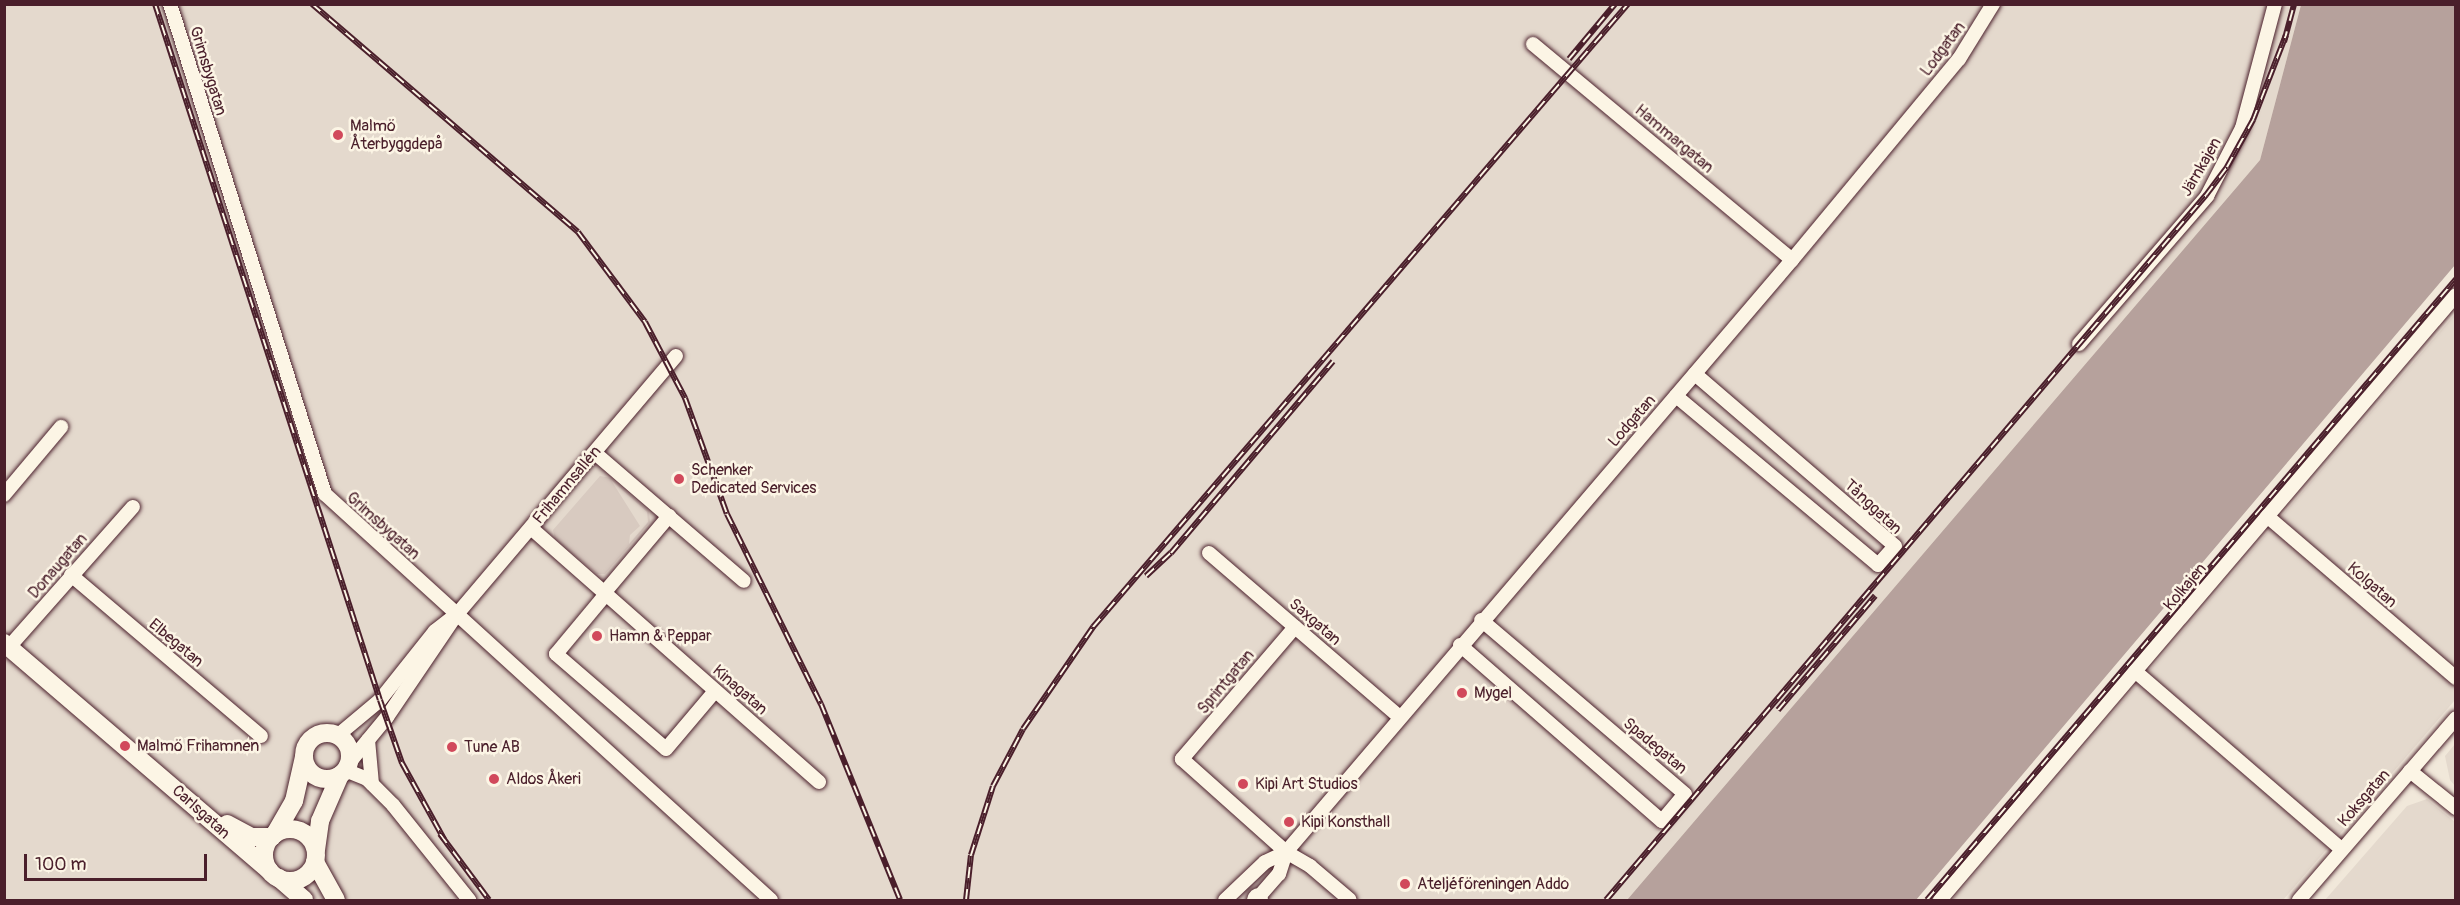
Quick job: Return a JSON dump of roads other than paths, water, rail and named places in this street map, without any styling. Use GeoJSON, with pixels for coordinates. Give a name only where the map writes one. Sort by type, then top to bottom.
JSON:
{"type":"FeatureCollection","features":[{"type":"Feature","properties":{"kind":"street","name":"Grimsbygatan"},"geometry":{"type":"LineString","coordinates":[[170,4],[325,494],[346,517],[458,613],[765,900]]}},
{"type":"Feature","properties":{"kind":"street","name":"Lodgatan"},"geometry":{"type":"LineString","coordinates":[[1257,900],[1279,874],[1286,852],[1481,620],[1792,260],[1959,59],[1993,4]]}},
{"type":"Feature","properties":{"kind":"street","name":"Järnkajen"},"geometry":{"type":"LineString","coordinates":[[2079,344],[2207,196],[2242,128],[2275,4]]}},
{"type":"Feature","properties":{"kind":"street","name":"Hammargatan"},"geometry":{"type":"LineString","coordinates":[[1533,44],[1792,260]]}},
{"type":"Feature","properties":{"kind":"street","name":"Kolkajen"},"geometry":{"type":"LineString","coordinates":[[1940,900],[2456,295]]}},
{"type":"Feature","properties":{"kind":"street","name":"Frihamnsallén"},"geometry":{"type":"LineString","coordinates":[[337,736],[380,700],[435,631],[458,613],[676,356]]}},
{"type":"Feature","properties":{"kind":"street","name":"Tånggatan"},"geometry":{"type":"LineString","coordinates":[[1676,396],[1878,565],[1895,546],[1695,374]]}},
{"type":"Feature","properties":{"kind":"street"},"geometry":{"type":"LineString","coordinates":[[4,495],[62,427]]}},
{"type":"Feature","properties":{"kind":"street"},"geometry":{"type":"LineString","coordinates":[[595,453],[744,581]]}},
{"type":"Feature","properties":{"kind":"street","name":"Donaugatan"},"geometry":{"type":"LineString","coordinates":[[7,645],[133,507]]}},
{"type":"Feature","properties":{"kind":"street"},"geometry":{"type":"LineString","coordinates":[[669,516],[556,654],[666,749],[716,691]]}},
{"type":"Feature","properties":{"kind":"street","name":"Kolgatan"},"geometry":{"type":"LineString","coordinates":[[2267,516],[2456,678]]}},
{"type":"Feature","properties":{"kind":"street","name":"Kinagatan"},"geometry":{"type":"LineString","coordinates":[[531,528],[819,782]]}},
{"type":"Feature","properties":{"kind":"street","name":"Saxgatan"},"geometry":{"type":"LineString","coordinates":[[1209,553],[1400,717]]}},
{"type":"Feature","properties":{"kind":"street","name":"Elbegatan"},"geometry":{"type":"LineString","coordinates":[[70,575],[261,736]]}},
{"type":"Feature","properties":{"kind":"street","name":"Frihamnsallén"},"geometry":{"type":"LineString","coordinates":[[316,856],[320,821],[345,769],[444,639],[458,613]]}},
{"type":"Feature","properties":{"kind":"street","name":"Spadegatan"},"geometry":{"type":"LineString","coordinates":[[1460,645],[1662,821],[1685,794],[1481,620]]}},
{"type":"Feature","properties":{"kind":"street","name":"Sprintgatan"},"geometry":{"type":"LineString","coordinates":[[1286,852],[1182,759],[1295,627]]}},
{"type":"Feature","properties":{"kind":"street","name":"Carlsgatan"},"geometry":{"type":"LineString","coordinates":[[7,645],[304,900]]}},
{"type":"Feature","properties":{"kind":"street"},"geometry":{"type":"LineString","coordinates":[[2135,671],[2341,849]]}},
{"type":"Feature","properties":{"kind":"street","name":"Koksgatan"},"geometry":{"type":"LineString","coordinates":[[2299,900],[2456,718]]}},
{"type":"Feature","properties":{"kind":"street"},"geometry":{"type":"LineString","coordinates":[[316,856],[302,878],[274,874],[264,852],[294,801],[306,746],[314,737],[324,733],[337,736],[348,747],[345,769]]}},
{"type":"Feature","properties":{"kind":"street"},"geometry":{"type":"LineString","coordinates":[[368,740],[372,784]]}},
{"type":"Feature","properties":{"kind":"street","name":"Carlsgatan"},"geometry":{"type":"LineString","coordinates":[[133,752],[229,826],[251,837],[273,835]]}},
{"type":"Feature","properties":{"kind":"street"},"geometry":{"type":"LineString","coordinates":[[304,757],[305,765],[319,778],[345,769],[372,784],[414,828],[469,900]]}},
{"type":"Feature","properties":{"kind":"street"},"geometry":{"type":"LineString","coordinates":[[2410,771],[2456,808]]}},
{"type":"Feature","properties":{"kind":"street"},"geometry":{"type":"LineString","coordinates":[[273,835],[298,830],[308,836],[336,900]]}},
{"type":"Feature","properties":{"kind":"street","name":"Lodgatan"},"geometry":{"type":"LineString","coordinates":[[1225,900],[1265,862],[1286,852]]}},
{"type":"Feature","properties":{"kind":"street"},"geometry":{"type":"LineString","coordinates":[[1286,852],[1310,866],[1350,900]]}},
{"type":"Feature","properties":{"kind":"street","name":"Lodgatan"},"geometry":{"type":"LineString","coordinates":[[1237,900],[1265,862]]}},
{"type":"Feature","properties":{"kind":"street","name":"Grimsbygatan"},"geometry":{"type":"LineString","coordinates":[[745,880],[771,900]]}},
{"type":"Feature","properties":{"kind":"railway"},"geometry":{"type":"LineString","coordinates":[[155,4],[380,700],[402,763],[444,839]]}},
{"type":"Feature","properties":{"kind":"railway"},"geometry":{"type":"LineString","coordinates":[[312,4],[578,232],[645,322],[685,398],[727,514],[821,704],[900,900]]}},
{"type":"Feature","properties":{"kind":"railway"},"geometry":{"type":"LineString","coordinates":[[1569,59],[1615,4]]}},
{"type":"Feature","properties":{"kind":"railway"},"geometry":{"type":"LineString","coordinates":[[966,900],[971,855],[993,786],[1023,729],[1093,627],[1628,4]]}},
{"type":"Feature","properties":{"kind":"railway"},"geometry":{"type":"LineString","coordinates":[[2284,42],[2294,4]]}},
{"type":"Feature","properties":{"kind":"railway"},"geometry":{"type":"LineString","coordinates":[[1606,900],[2206,195],[2227,167],[2253,120],[2286,35]]}},
{"type":"Feature","properties":{"kind":"railway"},"geometry":{"type":"LineString","coordinates":[[1927,900],[2456,279]]}},
{"type":"Feature","properties":{"kind":"railway"},"geometry":{"type":"LineString","coordinates":[[1146,576],[1171,553],[1333,361]]}},
{"type":"Feature","properties":{"kind":"railway"},"geometry":{"type":"LineString","coordinates":[[1778,710],[1875,596]]}},
{"type":"Feature","properties":{"kind":"railway"},"geometry":{"type":"LineString","coordinates":[[440,834],[489,900]]}},
{"type":"Feature","properties":{"kind":"place","name":"Malmö Återbyggdepå"},"geometry":{"type":"Point","coordinates":[338,135]}},
{"type":"Feature","properties":{"kind":"place","name":"Schenker Dedicated Services"},"geometry":{"type":"Point","coordinates":[679,479]}},
{"type":"Feature","properties":{"kind":"place","name":"Hamn & Peppar"},"geometry":{"type":"Point","coordinates":[597,636]}},
{"type":"Feature","properties":{"kind":"place","name":"Mygel"},"geometry":{"type":"Point","coordinates":[1462,693]}},
{"type":"Feature","properties":{"kind":"place","name":"Malmö Frihamnen"},"geometry":{"type":"Point","coordinates":[125,746]}},
{"type":"Feature","properties":{"kind":"place","name":"Tune AB"},"geometry":{"type":"Point","coordinates":[452,747]}},
{"type":"Feature","properties":{"kind":"place","name":"Aldos Åkeri"},"geometry":{"type":"Point","coordinates":[494,779]}},
{"type":"Feature","properties":{"kind":"place","name":"Kipi Art Studios"},"geometry":{"type":"Point","coordinates":[1243,784]}},
{"type":"Feature","properties":{"kind":"place","name":"Kipi Konsthall"},"geometry":{"type":"Point","coordinates":[1289,822]}},
{"type":"Feature","properties":{"kind":"place","name":"Ateljéföreningen Addo"},"geometry":{"type":"Point","coordinates":[1405,884]}}]}
